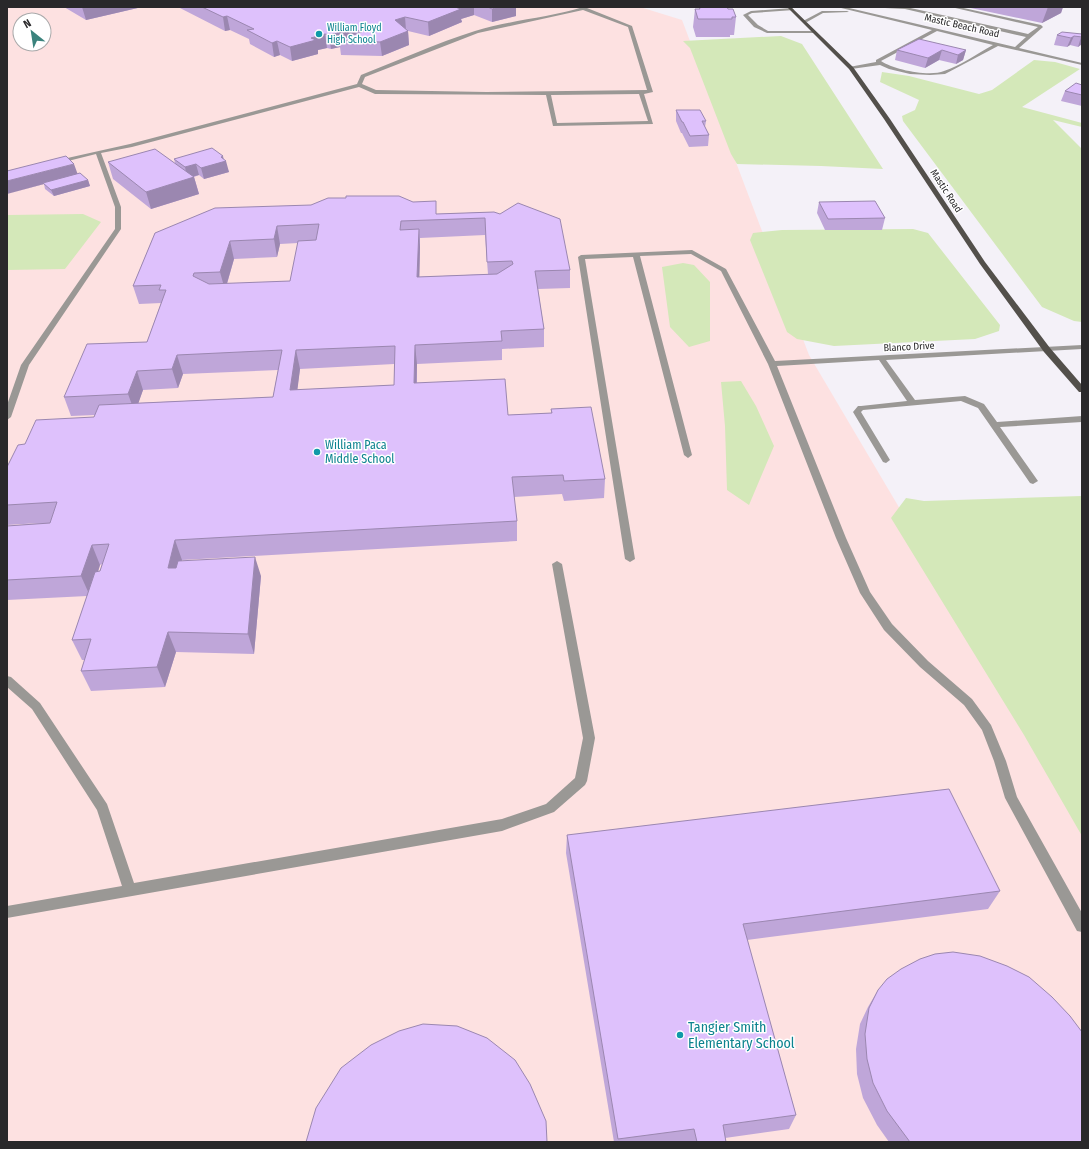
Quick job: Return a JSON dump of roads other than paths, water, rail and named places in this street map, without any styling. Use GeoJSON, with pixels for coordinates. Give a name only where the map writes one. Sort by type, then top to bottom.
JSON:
{"type":"FeatureCollection","features":[{"type":"Feature","properties":{"kind":"main road","name":"Mastic Road"},"geometry":{"type":"LineString","coordinates":[[791,8],[850,68],[887,119],[982,263],[1047,350],[1082,390]]}},
{"type":"Feature","properties":{"kind":"street","name":"Mastic Beach Road"},"geometry":{"type":"LineString","coordinates":[[839,7],[1082,64]]}},
{"type":"Feature","properties":{"kind":"street"},"geometry":{"type":"LineString","coordinates":[[867,7],[905,8],[1029,36]]}},
{"type":"Feature","properties":{"kind":"street"},"geometry":{"type":"LineString","coordinates":[[953,7],[1041,26],[1016,48]]}},
{"type":"Feature","properties":{"kind":"street"},"geometry":{"type":"LineString","coordinates":[[46,164],[130,146],[359,85],[375,92],[650,92],[630,26],[586,8],[477,32],[363,76],[359,85]]}},
{"type":"Feature","properties":{"kind":"street"},"geometry":{"type":"LineString","coordinates":[[791,8],[751,12],[745,15],[756,26],[768,32],[815,32]]}},
{"type":"Feature","properties":{"kind":"street"},"geometry":{"type":"LineString","coordinates":[[805,22],[822,12],[860,12],[874,8]]}},
{"type":"Feature","properties":{"kind":"street"},"geometry":{"type":"LineString","coordinates":[[880,64],[878,60],[938,29]]}},
{"type":"Feature","properties":{"kind":"street"},"geometry":{"type":"LineString","coordinates":[[850,68],[880,64],[918,74],[936,75],[945,73],[998,44]]}},
{"type":"Feature","properties":{"kind":"street"},"geometry":{"type":"LineString","coordinates":[[548,93],[555,125],[651,123],[641,92]]}},
{"type":"Feature","properties":{"kind":"street"},"geometry":{"type":"LineString","coordinates":[[7,417],[25,365],[118,229],[118,207],[98,152]]}},
{"type":"Feature","properties":{"kind":"street"},"geometry":{"type":"LineString","coordinates":[[630,559],[582,257],[692,252],[724,270],[772,364],[865,593],[888,627],[924,664],[968,702],[987,728],[1000,761],[1011,798],[1082,926]]}},
{"type":"Feature","properties":{"kind":"street"},"geometry":{"type":"LineString","coordinates":[[636,254],[688,455]]}},
{"type":"Feature","properties":{"kind":"street","name":"Blanco Drive"},"geometry":{"type":"LineString","coordinates":[[772,364],[1082,347]]}},
{"type":"Feature","properties":{"kind":"street"},"geometry":{"type":"LineString","coordinates":[[881,358],[913,403]]}},
{"type":"Feature","properties":{"kind":"street"},"geometry":{"type":"LineString","coordinates":[[886,460],[857,412],[860,408],[962,398],[981,406],[1033,481]]}},
{"type":"Feature","properties":{"kind":"street"},"geometry":{"type":"LineString","coordinates":[[994,426],[1082,419]]}},
{"type":"Feature","properties":{"kind":"street"},"geometry":{"type":"LineString","coordinates":[[7,912],[502,825],[550,808],[581,781],[589,738],[557,564]]}},
{"type":"Feature","properties":{"kind":"street"},"geometry":{"type":"LineString","coordinates":[[7,680],[36,706],[104,808],[130,890]]}},
{"type":"Feature","properties":{"kind":"place","name":"William Floyd High School"},"geometry":{"type":"Point","coordinates":[319,34]}},
{"type":"Feature","properties":{"kind":"place","name":"William Paca Middle School"},"geometry":{"type":"Point","coordinates":[317,452]}},
{"type":"Feature","properties":{"kind":"place","name":"Tangier Smith Elementary School"},"geometry":{"type":"Point","coordinates":[680,1035]}}]}
